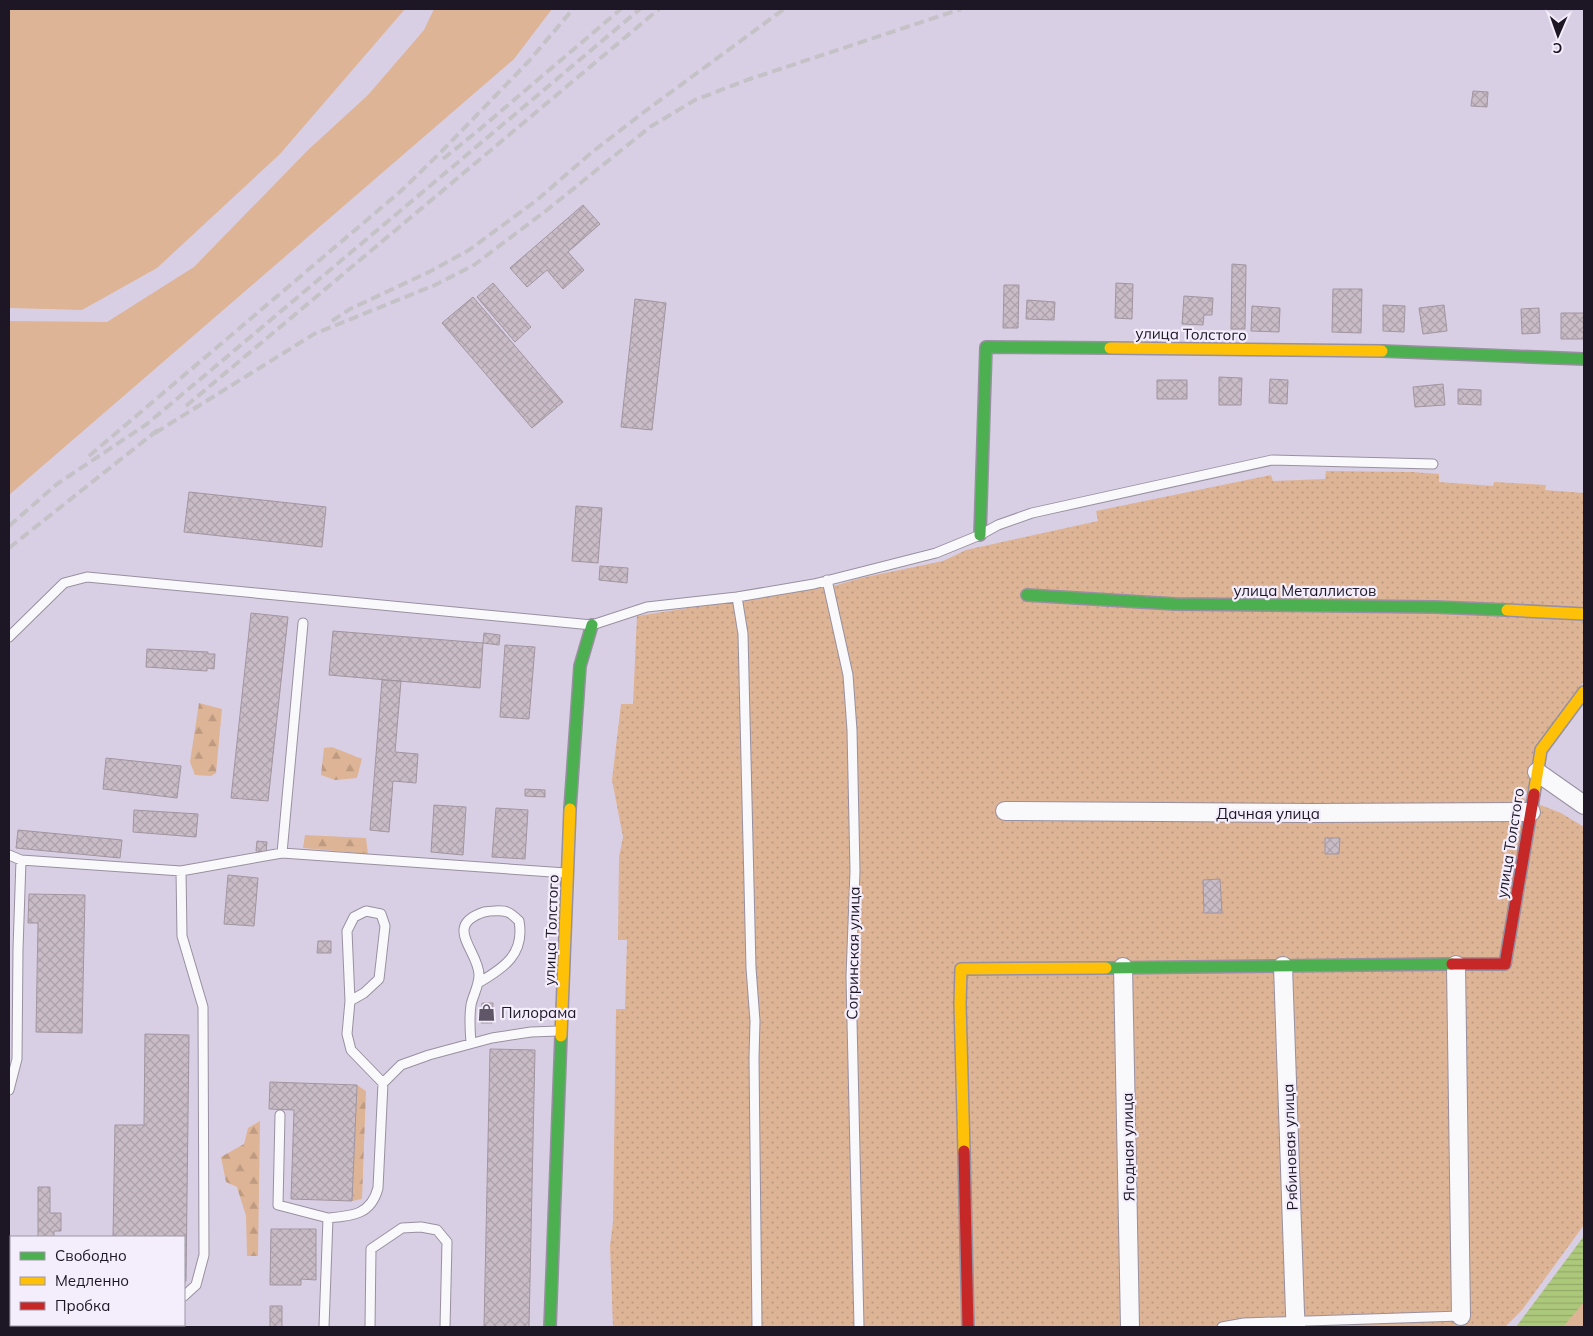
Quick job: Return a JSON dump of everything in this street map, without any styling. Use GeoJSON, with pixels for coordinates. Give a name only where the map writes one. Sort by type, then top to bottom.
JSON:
{"type":"FeatureCollection","features":[{"type":"Feature","properties":{"kind":"street","name":"улица Толстого"},"geometry":{"type":"LineString","coordinates":[[980,535],[986,347],[1374,351],[1584,359]]}},
{"type":"Feature","properties":{"kind":"street","name":"улица Металлистов"},"geometry":{"type":"LineString","coordinates":[[1026,594],[1175,604],[1434,606],[1584,614]]}},
{"type":"Feature","properties":{"kind":"street","name":"улица Толстого"},"geometry":{"type":"LineString","coordinates":[[550,1327],[571,792],[580,666],[592,626]]}},
{"type":"Feature","properties":{"kind":"street","name":"улица Толстого"},"geometry":{"type":"LineString","coordinates":[[1456,965],[1505,964],[1541,750],[1584,692]]}},
{"type":"Feature","properties":{"kind":"street"},"geometry":{"type":"LineString","coordinates":[[1537,772],[1584,805]]}},
{"type":"Feature","properties":{"kind":"street","name":"Дачная улица"},"geometry":{"type":"LineString","coordinates":[[1005,811],[1531,812]]}},
{"type":"Feature","properties":{"kind":"street"},"geometry":{"type":"LineString","coordinates":[[968,1327],[960,1004],[961,969],[1456,965],[1461,1316]]}},
{"type":"Feature","properties":{"kind":"street","name":"Рябиновая улица"},"geometry":{"type":"LineString","coordinates":[[1284,966],[1294,1313],[1296,1324]]}},
{"type":"Feature","properties":{"kind":"street","name":"Ягодная улица"},"geometry":{"type":"LineString","coordinates":[[1123,967],[1129,1187],[1130,1327]]}},
{"type":"Feature","properties":{"kind":"lane"},"geometry":{"type":"LineString","coordinates":[[9,637],[64,583],[86,577],[592,626],[647,607],[737,598],[827,580],[936,553],[980,535],[998,525],[1032,513],[1272,460],[1433,464]]}},
{"type":"Feature","properties":{"kind":"lane","name":"Согринская улица"},"geometry":{"type":"LineString","coordinates":[[827,580],[848,675],[852,730],[855,871],[851,977],[859,1327]]}},
{"type":"Feature","properties":{"kind":"lane"},"geometry":{"type":"LineString","coordinates":[[737,598],[743,634],[751,968],[756,1021],[754,1058],[757,1327]]}},
{"type":"Feature","properties":{"kind":"lane"},"geometry":{"type":"LineString","coordinates":[[282,852],[303,623]]}},
{"type":"Feature","properties":{"kind":"lane"},"geometry":{"type":"LineString","coordinates":[[9,855],[21,860],[181,870],[282,852],[568,873]]}},
{"type":"Feature","properties":{"kind":"lane"},"geometry":{"type":"LineString","coordinates":[[9,1090],[17,1059],[13,948],[21,860]]}},
{"type":"Feature","properties":{"kind":"lane"},"geometry":{"type":"LineString","coordinates":[[181,870],[182,936],[203,1007],[204,1255],[196,1285],[185,1295]]}},
{"type":"Feature","properties":{"kind":"lane"},"geometry":{"type":"LineString","coordinates":[[350,1001],[364,993],[379,979],[384,926],[381,914],[366,911],[354,918],[348,931],[350,1001],[347,1034],[351,1050],[383,1083]]}},
{"type":"Feature","properties":{"kind":"lane"},"geometry":{"type":"LineString","coordinates":[[471,1043],[469,1025],[471,1007],[478,984],[477,966],[476,960],[463,938],[464,928],[469,920],[485,912],[507,912],[519,921],[521,932],[517,952],[501,970],[478,984]]}},
{"type":"Feature","properties":{"kind":"lane"},"geometry":{"type":"LineString","coordinates":[[280,1115],[278,1206],[328,1218],[351,1216],[370,1206],[376,1197],[383,1083],[401,1065],[429,1055],[492,1038],[531,1032],[562,1031]]}},
{"type":"Feature","properties":{"kind":"lane"},"geometry":{"type":"LineString","coordinates":[[324,1327],[328,1218]]}},
{"type":"Feature","properties":{"kind":"lane"},"geometry":{"type":"LineString","coordinates":[[370,1327],[371,1249],[402,1228],[421,1227],[437,1230],[447,1242],[445,1327]]}},
{"type":"Feature","properties":{"kind":"lane"},"geometry":{"type":"LineString","coordinates":[[1222,1327],[1244,1323],[1296,1324],[1461,1316]]}},
{"type":"Feature","properties":{"kind":"green space"},"geometry":{"type":"Polygon","coordinates":[[[9,9],[405,9],[280,154],[157,268],[82,310],[9,308],[9,9]]]}},
{"type":"Feature","properties":{"kind":"green space"},"geometry":{"type":"Polygon","coordinates":[[[434,9],[552,9],[514,59],[9,495],[9,321],[107,322],[194,267],[308,150],[368,95],[424,30],[434,9]]]}},
{"type":"Feature","properties":{"kind":"green space"},"geometry":{"type":"Polygon","coordinates":[[[1326,471],[1439,474],[1439,482],[1493,486],[1494,482],[1546,485],[1545,490],[1584,493],[1584,680],[1523,798],[1561,813],[1584,827],[1584,1225],[1522,1310],[1505,1327],[613,1327],[610,1246],[613,1222],[616,1009],[625,1009],[627,940],[618,940],[619,857],[623,837],[612,780],[621,704],[633,704],[637,616],[837,585],[861,578],[943,561],[966,550],[1098,521],[1096,511],[1271,475],[1273,481],[1325,479],[1326,471]]]}},
{"type":"Feature","properties":{"kind":"green space"},"geometry":{"type":"Polygon","coordinates":[[[199,703],[222,709],[216,773],[211,776],[195,775],[190,762],[199,703]]]}},
{"type":"Feature","properties":{"kind":"green space"},"geometry":{"type":"Polygon","coordinates":[[[332,747],[362,759],[357,778],[335,780],[321,775],[324,748],[332,747]]]}},
{"type":"Feature","properties":{"kind":"green space"},"geometry":{"type":"Polygon","coordinates":[[[305,835],[366,838],[368,854],[303,848],[305,835]]]}},
{"type":"Feature","properties":{"kind":"green space"},"geometry":{"type":"Polygon","coordinates":[[[357,1085],[366,1091],[362,1199],[352,1201],[357,1085]]]}},
{"type":"Feature","properties":{"kind":"green space"},"geometry":{"type":"Polygon","coordinates":[[[260,1121],[258,1256],[247,1256],[246,1216],[237,1187],[226,1182],[221,1157],[244,1144],[248,1128],[260,1121]]]}},
{"type":"Feature","properties":{"kind":"green space"},"geometry":{"type":"Polygon","coordinates":[[[1584,1299],[1584,1327],[1560,1327],[1584,1299]]]}},
{"type":"Feature","properties":{"kind":"shaded area"},"geometry":{"type":"Polygon","coordinates":[[[1584,1236],[1584,1302],[1563,1327],[1516,1327],[1584,1236]]]}},
{"type":"Feature","properties":{"kind":"building"},"geometry":{"type":"Polygon","coordinates":[[[1473,91],[1488,92],[1487,107],[1471,106],[1473,91]]]}},
{"type":"Feature","properties":{"kind":"building"},"geometry":{"type":"Polygon","coordinates":[[[583,205],[600,224],[568,252],[584,270],[563,289],[547,270],[527,287],[510,268],[583,205]]]}},
{"type":"Feature","properties":{"kind":"building"},"geometry":{"type":"Polygon","coordinates":[[[1232,264],[1246,265],[1245,329],[1231,329],[1232,264]]]}},
{"type":"Feature","properties":{"kind":"building"},"geometry":{"type":"Polygon","coordinates":[[[493,283],[531,327],[515,342],[477,297],[493,283]]]}},
{"type":"Feature","properties":{"kind":"building"},"geometry":{"type":"Polygon","coordinates":[[[1116,283],[1133,284],[1132,319],[1115,318],[1116,283]]]}},
{"type":"Feature","properties":{"kind":"building"},"geometry":{"type":"Polygon","coordinates":[[[1004,285],[1019,285],[1018,328],[1003,328],[1004,285]]]}},
{"type":"Feature","properties":{"kind":"building"},"geometry":{"type":"Polygon","coordinates":[[[1333,289],[1362,289],[1361,333],[1332,332],[1333,289]]]}},
{"type":"Feature","properties":{"kind":"building"},"geometry":{"type":"Polygon","coordinates":[[[1184,296],[1213,298],[1212,315],[1204,315],[1203,325],[1182,324],[1184,296]]]}},
{"type":"Feature","properties":{"kind":"building"},"geometry":{"type":"Polygon","coordinates":[[[473,297],[563,402],[532,428],[442,323],[473,297]]]}},
{"type":"Feature","properties":{"kind":"building"},"geometry":{"type":"Polygon","coordinates":[[[635,299],[666,303],[652,430],[621,427],[635,299]]]}},
{"type":"Feature","properties":{"kind":"building"},"geometry":{"type":"Polygon","coordinates":[[[1027,300],[1055,302],[1054,320],[1026,319],[1027,300]]]}},
{"type":"Feature","properties":{"kind":"building"},"geometry":{"type":"Polygon","coordinates":[[[1383,305],[1405,306],[1404,332],[1383,331],[1383,305]]]}},
{"type":"Feature","properties":{"kind":"building"},"geometry":{"type":"Polygon","coordinates":[[[1444,305],[1447,331],[1423,334],[1419,308],[1444,305]]]}},
{"type":"Feature","properties":{"kind":"building"},"geometry":{"type":"Polygon","coordinates":[[[1252,306],[1280,308],[1279,332],[1251,331],[1252,306]]]}},
{"type":"Feature","properties":{"kind":"building"},"geometry":{"type":"Polygon","coordinates":[[[1539,308],[1540,333],[1522,334],[1521,309],[1539,308]]]}},
{"type":"Feature","properties":{"kind":"building"},"geometry":{"type":"Polygon","coordinates":[[[1561,313],[1584,313],[1584,339],[1561,339],[1561,313]]]}},
{"type":"Feature","properties":{"kind":"building"},"geometry":{"type":"Polygon","coordinates":[[[1219,377],[1242,378],[1241,405],[1219,405],[1219,377]]]}},
{"type":"Feature","properties":{"kind":"building"},"geometry":{"type":"Polygon","coordinates":[[[1270,379],[1288,380],[1287,404],[1269,403],[1270,379]]]}},
{"type":"Feature","properties":{"kind":"building"},"geometry":{"type":"Polygon","coordinates":[[[1157,380],[1187,380],[1187,399],[1157,399],[1157,380]]]}},
{"type":"Feature","properties":{"kind":"building"},"geometry":{"type":"Polygon","coordinates":[[[1443,384],[1445,405],[1415,407],[1413,387],[1443,384]]]}},
{"type":"Feature","properties":{"kind":"building"},"geometry":{"type":"Polygon","coordinates":[[[1458,389],[1481,390],[1481,405],[1458,404],[1458,389]]]}},
{"type":"Feature","properties":{"kind":"building"},"geometry":{"type":"Polygon","coordinates":[[[189,492],[326,507],[322,547],[184,532],[189,492]]]}},
{"type":"Feature","properties":{"kind":"building"},"geometry":{"type":"Polygon","coordinates":[[[576,506],[602,508],[598,563],[572,561],[576,506]]]}},
{"type":"Feature","properties":{"kind":"building"},"geometry":{"type":"Polygon","coordinates":[[[600,566],[628,568],[627,583],[599,580],[600,566]]]}},
{"type":"Feature","properties":{"kind":"building"},"geometry":{"type":"Polygon","coordinates":[[[251,613],[288,617],[268,801],[231,798],[251,613]]]}},
{"type":"Feature","properties":{"kind":"building"},"geometry":{"type":"Polygon","coordinates":[[[333,631],[483,643],[480,688],[329,675],[333,631]]]}},
{"type":"Feature","properties":{"kind":"building"},"geometry":{"type":"Polygon","coordinates":[[[484,633],[500,635],[499,645],[483,643],[484,633]]]}},
{"type":"Feature","properties":{"kind":"building"},"geometry":{"type":"Polygon","coordinates":[[[505,645],[535,647],[529,719],[500,717],[505,645]]]}},
{"type":"Feature","properties":{"kind":"building"},"geometry":{"type":"Polygon","coordinates":[[[147,649],[215,654],[214,669],[207,668],[207,671],[146,667],[147,649]]]}},
{"type":"Feature","properties":{"kind":"building"},"geometry":{"type":"Polygon","coordinates":[[[382,680],[401,681],[395,752],[418,754],[416,783],[393,781],[389,832],[370,830],[382,680]]]}},
{"type":"Feature","properties":{"kind":"building"},"geometry":{"type":"Polygon","coordinates":[[[106,758],[181,766],[177,798],[103,789],[106,758]]]}},
{"type":"Feature","properties":{"kind":"building"},"geometry":{"type":"Polygon","coordinates":[[[525,789],[545,790],[545,797],[525,796],[525,789]]]}},
{"type":"Feature","properties":{"kind":"building"},"geometry":{"type":"Polygon","coordinates":[[[434,805],[466,807],[463,855],[431,852],[434,805]]]}},
{"type":"Feature","properties":{"kind":"building"},"geometry":{"type":"Polygon","coordinates":[[[496,808],[528,810],[525,859],[492,857],[496,808]]]}},
{"type":"Feature","properties":{"kind":"building"},"geometry":{"type":"Polygon","coordinates":[[[134,810],[198,814],[196,837],[133,832],[134,810]]]}},
{"type":"Feature","properties":{"kind":"building"},"geometry":{"type":"Polygon","coordinates":[[[18,830],[122,840],[120,858],[16,848],[18,830]]]}},
{"type":"Feature","properties":{"kind":"building"},"geometry":{"type":"Polygon","coordinates":[[[1325,838],[1340,838],[1339,854],[1325,854],[1325,838]]]}},
{"type":"Feature","properties":{"kind":"building"},"geometry":{"type":"Polygon","coordinates":[[[257,841],[267,842],[266,852],[256,851],[257,841]]]}},
{"type":"Feature","properties":{"kind":"building"},"geometry":{"type":"Polygon","coordinates":[[[228,875],[258,878],[254,926],[224,924],[228,875]]]}},
{"type":"Feature","properties":{"kind":"building"},"geometry":{"type":"Polygon","coordinates":[[[1220,879],[1222,913],[1204,913],[1203,880],[1220,879]]]}},
{"type":"Feature","properties":{"kind":"building"},"geometry":{"type":"Polygon","coordinates":[[[29,894],[85,895],[82,1033],[36,1032],[38,923],[28,923],[29,894]]]}},
{"type":"Feature","properties":{"kind":"building"},"geometry":{"type":"Polygon","coordinates":[[[318,941],[331,941],[331,953],[317,953],[318,941]]]}},
{"type":"Feature","properties":{"kind":"building"},"geometry":{"type":"Polygon","coordinates":[[[482,1003],[493,1003],[492,1023],[481,1023],[482,1003]]]}},
{"type":"Feature","properties":{"kind":"building"},"geometry":{"type":"Polygon","coordinates":[[[145,1034],[189,1035],[186,1281],[185,1236],[113,1236],[115,1125],[144,1125],[145,1034]]]}},
{"type":"Feature","properties":{"kind":"building"},"geometry":{"type":"Polygon","coordinates":[[[490,1049],[535,1050],[529,1327],[484,1327],[490,1049]]]}},
{"type":"Feature","properties":{"kind":"building"},"geometry":{"type":"Polygon","coordinates":[[[270,1082],[357,1085],[352,1201],[291,1199],[294,1110],[269,1109],[270,1082]]]}},
{"type":"Feature","properties":{"kind":"building"},"geometry":{"type":"Polygon","coordinates":[[[38,1187],[50,1187],[50,1213],[61,1213],[61,1231],[54,1231],[54,1236],[38,1236],[38,1187]]]}},
{"type":"Feature","properties":{"kind":"building"},"geometry":{"type":"Polygon","coordinates":[[[271,1229],[316,1229],[316,1280],[301,1279],[301,1285],[270,1285],[271,1229]]]}},
{"type":"Feature","properties":{"kind":"building"},"geometry":{"type":"Polygon","coordinates":[[[10,1287],[10,1326],[20,1327],[9,1327],[10,1287]]]}},
{"type":"Feature","properties":{"kind":"building"},"geometry":{"type":"Polygon","coordinates":[[[270,1306],[282,1306],[282,1327],[270,1327],[270,1306]]]}},
{"type":"Feature","properties":{"kind":"railway"},"geometry":{"type":"LineString","coordinates":[[89,456],[401,191],[529,61],[573,9]]}},
{"type":"Feature","properties":{"kind":"railway"},"geometry":{"type":"LineString","coordinates":[[443,159],[621,9]]}},
{"type":"Feature","properties":{"kind":"railway"},"geometry":{"type":"LineString","coordinates":[[9,526],[57,484],[147,424],[640,9]]}},
{"type":"Feature","properties":{"kind":"railway"},"geometry":{"type":"LineString","coordinates":[[186,406],[659,9]]}},
{"type":"Feature","properties":{"kind":"railway"},"geometry":{"type":"LineString","coordinates":[[332,321],[350,309],[431,271],[469,250],[537,200],[591,153],[644,112],[784,9]]}},
{"type":"Feature","properties":{"kind":"railway"},"geometry":{"type":"LineString","coordinates":[[155,433],[314,334],[435,285],[474,265],[547,210],[650,127],[695,100],[747,80],[961,9]]}},
{"type":"Feature","properties":{"kind":"railway"},"geometry":{"type":"LineString","coordinates":[[9,548],[159,429]]}},
{"type":"Feature","properties":{"kind":"traffic: fast"},"geometry":{"type":"LineString","coordinates":[[980,535],[986,347],[1110,348]]}},
{"type":"Feature","properties":{"kind":"traffic: fast"},"geometry":{"type":"LineString","coordinates":[[1382,351],[1584,359]]}},
{"type":"Feature","properties":{"kind":"traffic: fast"},"geometry":{"type":"LineString","coordinates":[[1027,595],[1175,604],[1435,607],[1507,610]]}},
{"type":"Feature","properties":{"kind":"traffic: fast"},"geometry":{"type":"LineString","coordinates":[[570,809],[580,666],[592,625]]}},
{"type":"Feature","properties":{"kind":"traffic: fast"},"geometry":{"type":"LineString","coordinates":[[1106,968],[1452,964]]}},
{"type":"Feature","properties":{"kind":"traffic: fast"},"geometry":{"type":"LineString","coordinates":[[550,1327],[561,1036]]}},
{"type":"Feature","properties":{"kind":"traffic: slow"},"geometry":{"type":"LineString","coordinates":[[1110,348],[1382,351]]}},
{"type":"Feature","properties":{"kind":"traffic: slow"},"geometry":{"type":"LineString","coordinates":[[1507,610],[1584,614]]}},
{"type":"Feature","properties":{"kind":"traffic: slow"},"geometry":{"type":"LineString","coordinates":[[1534,794],[1541,750],[1584,692]]}},
{"type":"Feature","properties":{"kind":"traffic: slow"},"geometry":{"type":"LineString","coordinates":[[561,1036],[570,809]]}},
{"type":"Feature","properties":{"kind":"traffic: slow"},"geometry":{"type":"LineString","coordinates":[[964,1151],[960,1004],[961,969],[1106,968]]}},
{"type":"Feature","properties":{"kind":"traffic: jam"},"geometry":{"type":"LineString","coordinates":[[1452,964],[1505,964],[1534,794]]}},
{"type":"Feature","properties":{"kind":"traffic: jam"},"geometry":{"type":"LineString","coordinates":[[964,1151],[968,1327]]}},
{"type":"Feature","properties":{"kind":"place","name":"Пилорама"},"geometry":{"type":"Point","coordinates":[487,1012]}}]}
